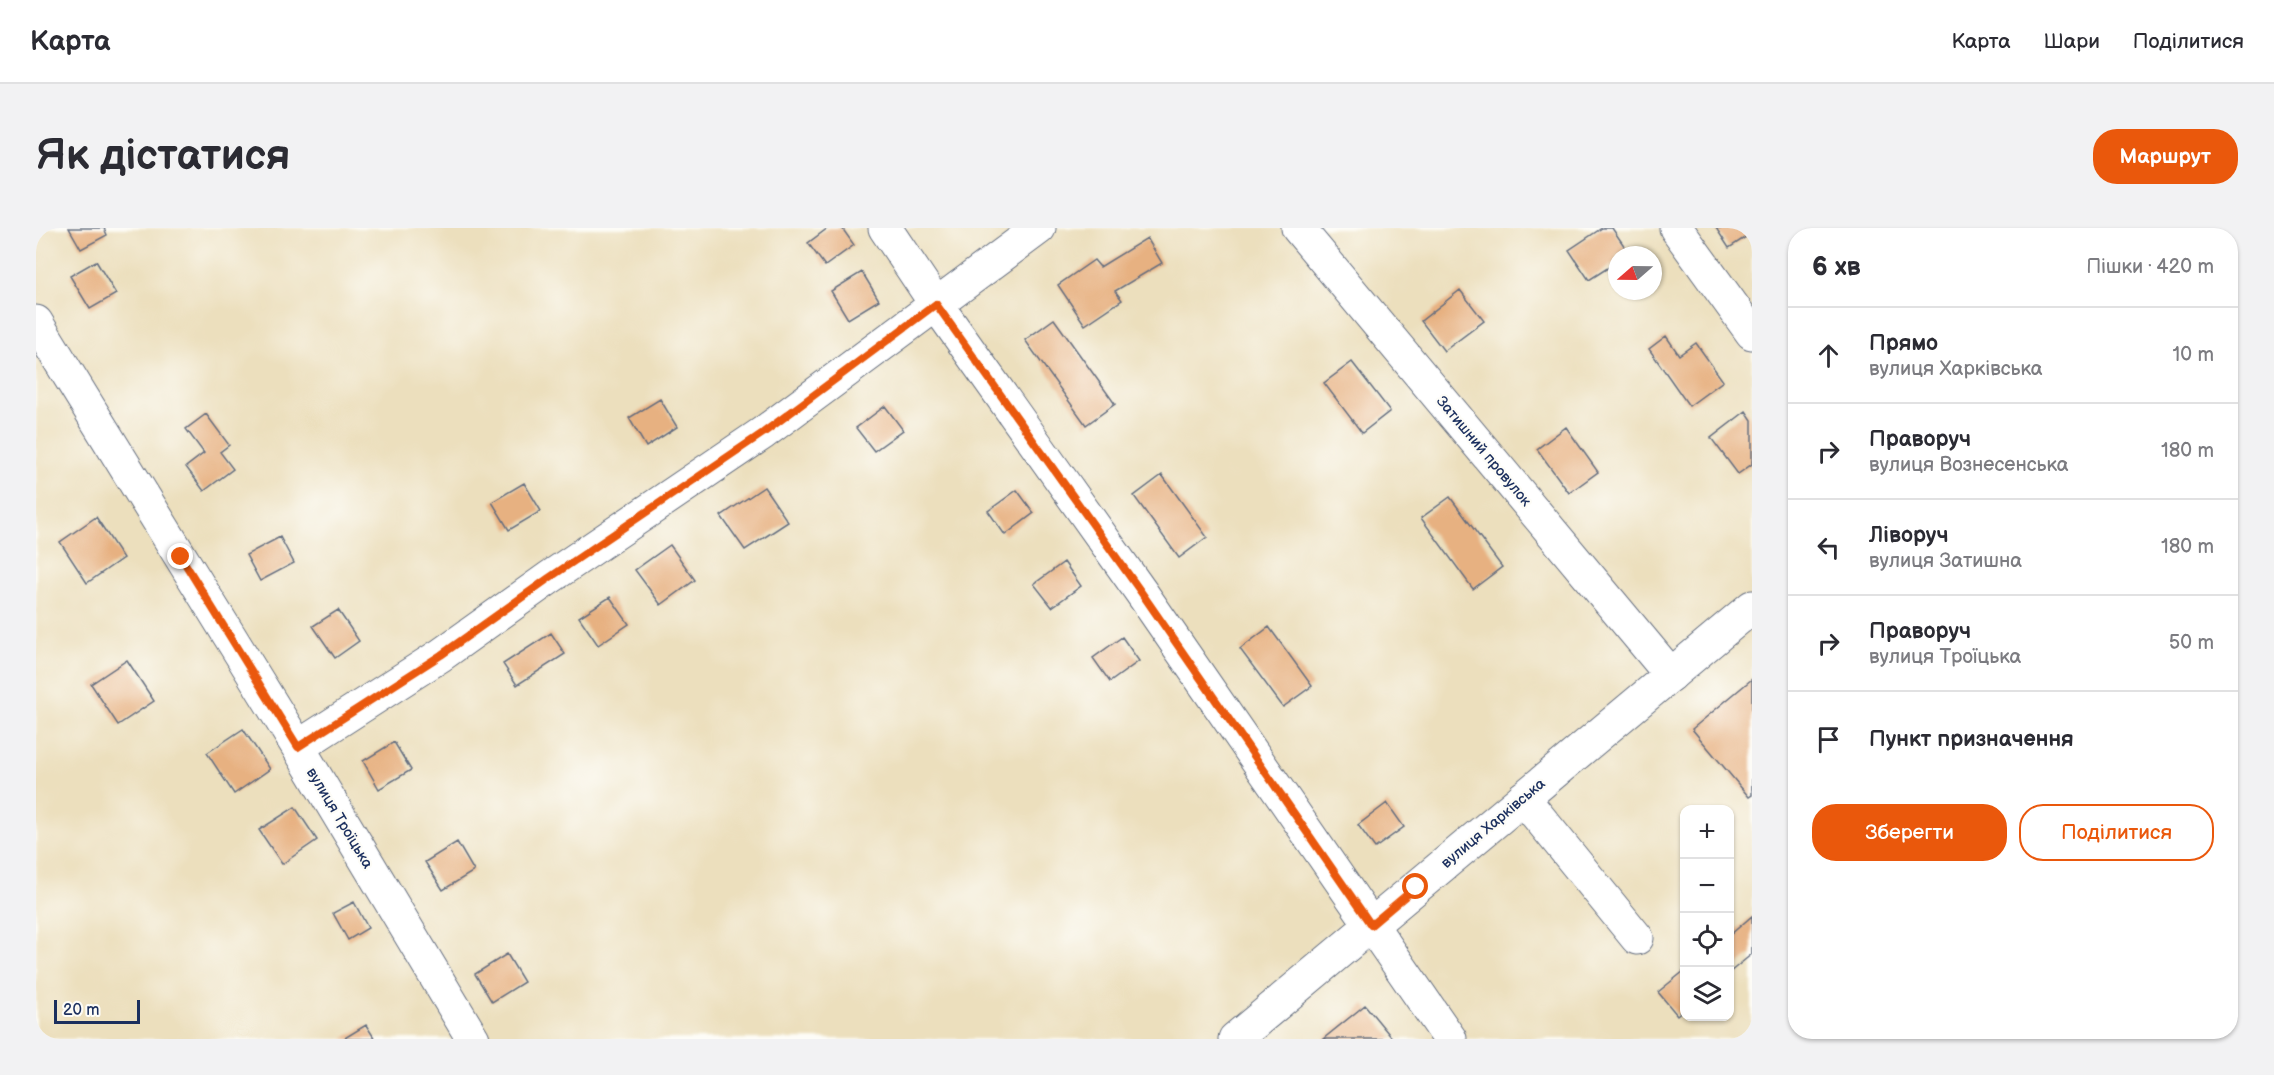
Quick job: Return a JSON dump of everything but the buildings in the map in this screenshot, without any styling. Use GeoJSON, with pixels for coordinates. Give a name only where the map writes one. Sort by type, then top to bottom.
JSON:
{"type":"FeatureCollection","features":[{"type":"Feature","properties":{"kind":"street"},"geometry":{"type":"LineString","coordinates":[[885,228],[936,304],[1148,602],[1450,1039]]}},
{"type":"Feature","properties":{"kind":"street"},"geometry":{"type":"LineString","coordinates":[[298,747],[441,655],[549,578],[763,433],[1039,228]]}},
{"type":"Feature","properties":{"kind":"street","name":"Затишний провулок"},"geometry":{"type":"LineString","coordinates":[[1298,228],[1671,675]]}},
{"type":"Feature","properties":{"kind":"street"},"geometry":{"type":"LineString","coordinates":[[1676,228],[1752,333]]}},
{"type":"Feature","properties":{"kind":"street","name":"вулиця Троїцька"},"geometry":{"type":"LineString","coordinates":[[36,322],[298,747],[474,1039]]}},
{"type":"Feature","properties":{"kind":"street","name":"вулиця Харківська"},"geometry":{"type":"LineString","coordinates":[[1234,1039],[1752,607]]}},
{"type":"Feature","properties":{"kind":"street"},"geometry":{"type":"LineString","coordinates":[[1523,798],[1637,938]]}},
{"type":"Feature","properties":{"kind":"route"},"geometry":{"type":"LineString","coordinates":[[181,557],[298,747],[441,655],[549,578],[763,433],[936,304],[1141,592],[1371,925],[1416,887]]}}]}
